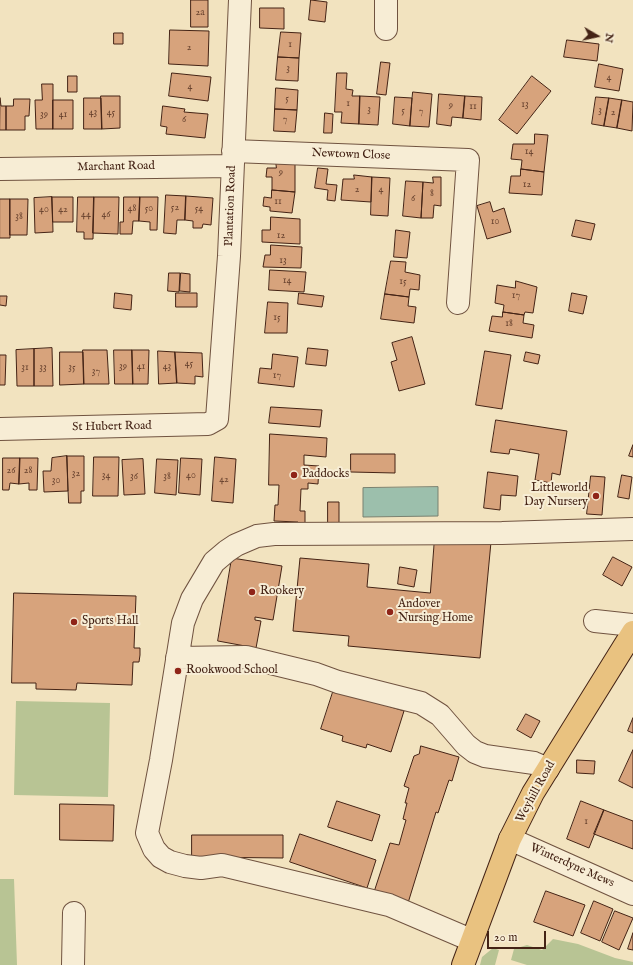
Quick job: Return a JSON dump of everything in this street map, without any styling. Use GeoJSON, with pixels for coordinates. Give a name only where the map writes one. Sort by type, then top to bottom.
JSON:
{"type":"FeatureCollection","features":[{"type":"Feature","properties":{"kind":"main road","name":"Weyhill Road"},"geometry":{"type":"LineString","coordinates":[[463,965],[471,940],[510,839],[533,793],[633,632]]}},
{"type":"Feature","properties":{"kind":"street","name":"Plantation Road"},"geometry":{"type":"LineString","coordinates":[[218,413],[229,256],[240,0]]}},
{"type":"Feature","properties":{"kind":"street"},"geometry":{"type":"LineString","coordinates":[[386,0],[386,29]]}},
{"type":"Feature","properties":{"kind":"street","name":"Newtown Close"},"geometry":{"type":"LineString","coordinates":[[233,158],[469,151],[458,303]]}},
{"type":"Feature","properties":{"kind":"street","name":"Marchant Road"},"geometry":{"type":"LineString","coordinates":[[0,169],[233,158]]}},
{"type":"Feature","properties":{"kind":"street","name":"St Hubert Road"},"geometry":{"type":"LineString","coordinates":[[0,429],[208,424],[217,419],[218,413]]}},
{"type":"Feature","properties":{"kind":"street"},"geometry":{"type":"LineString","coordinates":[[471,940],[389,905],[222,865],[201,868],[185,866],[161,857],[154,849],[147,833],[161,760],[183,623],[201,581],[214,562],[236,545],[257,536],[274,534],[502,533],[633,529]]}},
{"type":"Feature","properties":{"kind":"street"},"geometry":{"type":"LineString","coordinates":[[595,621],[633,625]]}},
{"type":"Feature","properties":{"kind":"street"},"geometry":{"type":"LineString","coordinates":[[177,658],[246,657],[316,674],[338,682],[421,703],[437,712],[466,745],[476,752],[485,756],[534,763],[548,769]]}},
{"type":"Feature","properties":{"kind":"street","name":"Winterdyne Mews"},"geometry":{"type":"LineString","coordinates":[[510,839],[633,894]]}},
{"type":"Feature","properties":{"kind":"street"},"geometry":{"type":"LineString","coordinates":[[73,965],[74,913]]}},
{"type":"Feature","properties":{"kind":"shaded area"},"geometry":{"type":"Polygon","coordinates":[[[438,487],[438,516],[363,517],[363,488],[438,487]]]}},
{"type":"Feature","properties":{"kind":"shaded area"},"geometry":{"type":"Polygon","coordinates":[[[16,701],[110,703],[108,797],[14,795],[16,701]]]}},
{"type":"Feature","properties":{"kind":"shaded area"},"geometry":{"type":"Polygon","coordinates":[[[0,879],[14,879],[17,965],[0,965],[0,879]]]}},
{"type":"Feature","properties":{"kind":"shaded area"},"geometry":{"type":"Polygon","coordinates":[[[553,939],[578,944],[615,958],[633,962],[633,965],[527,965],[511,960],[514,949],[527,945],[542,950],[553,939]]]}},
{"type":"Feature","properties":{"kind":"shaded area"},"geometry":{"type":"Polygon","coordinates":[[[493,948],[499,950],[495,965],[480,965],[482,957],[493,948]]]}},
{"type":"Feature","properties":{"kind":"building"},"geometry":{"type":"Polygon","coordinates":[[[191,0],[208,0],[208,27],[191,27],[191,0]]]}},
{"type":"Feature","properties":{"kind":"building"},"geometry":{"type":"Polygon","coordinates":[[[311,0],[327,2],[325,22],[309,20],[311,0]]]}},
{"type":"Feature","properties":{"kind":"building"},"geometry":{"type":"Polygon","coordinates":[[[260,8],[284,8],[284,29],[260,28],[260,8]]]}},
{"type":"Feature","properties":{"kind":"building"},"geometry":{"type":"Polygon","coordinates":[[[170,30],[209,31],[208,66],[169,64],[170,30]]]}},
{"type":"Feature","properties":{"kind":"building"},"geometry":{"type":"Polygon","coordinates":[[[281,32],[301,33],[299,58],[278,57],[281,32]]]}},
{"type":"Feature","properties":{"kind":"building"},"geometry":{"type":"Polygon","coordinates":[[[114,33],[123,33],[123,44],[114,44],[114,33]]]}},
{"type":"Feature","properties":{"kind":"building"},"geometry":{"type":"Polygon","coordinates":[[[567,40],[599,44],[597,61],[564,57],[567,40]]]}},
{"type":"Feature","properties":{"kind":"building"},"geometry":{"type":"Polygon","coordinates":[[[278,57],[299,58],[298,81],[276,80],[278,57]]]}},
{"type":"Feature","properties":{"kind":"building"},"geometry":{"type":"Polygon","coordinates":[[[381,62],[390,63],[386,95],[377,94],[381,62]]]}},
{"type":"Feature","properties":{"kind":"building"},"geometry":{"type":"Polygon","coordinates":[[[599,64],[623,69],[619,91],[595,87],[599,64]]]}},
{"type":"Feature","properties":{"kind":"building"},"geometry":{"type":"Polygon","coordinates":[[[172,73],[211,77],[208,101],[169,96],[172,73]]]}},
{"type":"Feature","properties":{"kind":"building"},"geometry":{"type":"Polygon","coordinates":[[[337,73],[347,73],[346,89],[353,90],[352,96],[360,96],[359,124],[341,123],[342,112],[335,112],[337,73]]]}},
{"type":"Feature","properties":{"kind":"building"},"geometry":{"type":"Polygon","coordinates":[[[68,76],[77,76],[77,92],[68,92],[68,76]]]}},
{"type":"Feature","properties":{"kind":"building"},"geometry":{"type":"Polygon","coordinates":[[[532,76],[551,91],[517,134],[499,120],[532,76]]]}},
{"type":"Feature","properties":{"kind":"building"},"geometry":{"type":"Polygon","coordinates":[[[42,84],[53,84],[53,129],[36,129],[35,100],[42,100],[42,84]]]}},
{"type":"Feature","properties":{"kind":"building"},"geometry":{"type":"Polygon","coordinates":[[[276,88],[298,90],[297,110],[275,109],[276,88]]]}},
{"type":"Feature","properties":{"kind":"building"},"geometry":{"type":"Polygon","coordinates":[[[413,92],[432,94],[429,127],[410,126],[413,92]]]}},
{"type":"Feature","properties":{"kind":"building"},"geometry":{"type":"Polygon","coordinates":[[[439,94],[465,96],[463,118],[452,117],[451,126],[437,124],[439,94]]]}},
{"type":"Feature","properties":{"kind":"building"},"geometry":{"type":"Polygon","coordinates":[[[101,96],[120,96],[120,128],[102,129],[101,96]]]}},
{"type":"Feature","properties":{"kind":"building"},"geometry":{"type":"Polygon","coordinates":[[[360,96],[380,97],[378,125],[359,124],[360,96]]]}},
{"type":"Feature","properties":{"kind":"building"},"geometry":{"type":"Polygon","coordinates":[[[465,96],[482,97],[481,120],[463,118],[465,96]]]}},
{"type":"Feature","properties":{"kind":"building"},"geometry":{"type":"Polygon","coordinates":[[[395,97],[412,98],[410,126],[393,124],[395,97]]]}},
{"type":"Feature","properties":{"kind":"building"},"geometry":{"type":"Polygon","coordinates":[[[596,97],[609,98],[604,126],[592,124],[596,97]]]}},
{"type":"Feature","properties":{"kind":"building"},"geometry":{"type":"Polygon","coordinates":[[[0,98],[1,106],[6,106],[6,130],[0,130],[0,98]]]}},
{"type":"Feature","properties":{"kind":"building"},"geometry":{"type":"Polygon","coordinates":[[[84,98],[101,98],[102,129],[84,129],[84,98]]]}},
{"type":"Feature","properties":{"kind":"building"},"geometry":{"type":"Polygon","coordinates":[[[609,98],[622,100],[617,128],[604,126],[609,98]]]}},
{"type":"Feature","properties":{"kind":"building"},"geometry":{"type":"Polygon","coordinates":[[[14,99],[30,99],[29,116],[25,116],[25,130],[6,130],[6,106],[13,106],[14,99]]]}},
{"type":"Feature","properties":{"kind":"building"},"geometry":{"type":"Polygon","coordinates":[[[53,100],[73,100],[73,129],[53,129],[53,100]]]}},
{"type":"Feature","properties":{"kind":"building"},"geometry":{"type":"Polygon","coordinates":[[[622,100],[633,102],[632,131],[617,128],[622,100]]]}},
{"type":"Feature","properties":{"kind":"building"},"geometry":{"type":"Polygon","coordinates":[[[163,106],[185,109],[184,112],[208,114],[205,138],[166,134],[167,127],[161,126],[163,106]]]}},
{"type":"Feature","properties":{"kind":"building"},"geometry":{"type":"Polygon","coordinates":[[[275,109],[297,110],[295,132],[274,131],[275,109]]]}},
{"type":"Feature","properties":{"kind":"building"},"geometry":{"type":"Polygon","coordinates":[[[325,113],[333,114],[332,133],[324,133],[325,113]]]}},
{"type":"Feature","properties":{"kind":"building"},"geometry":{"type":"Polygon","coordinates":[[[535,134],[548,135],[544,172],[521,169],[522,160],[511,159],[513,144],[534,144],[535,134]]]}},
{"type":"Feature","properties":{"kind":"building"},"geometry":{"type":"Polygon","coordinates":[[[276,161],[295,161],[295,192],[272,190],[272,177],[266,177],[267,168],[276,168],[276,161]]]}},
{"type":"Feature","properties":{"kind":"building"},"geometry":{"type":"Polygon","coordinates":[[[318,168],[328,169],[326,184],[337,185],[335,201],[327,200],[328,190],[315,188],[318,168]]]}},
{"type":"Feature","properties":{"kind":"building"},"geometry":{"type":"Polygon","coordinates":[[[521,169],[544,172],[542,195],[509,193],[511,176],[520,176],[521,169]]]}},
{"type":"Feature","properties":{"kind":"building"},"geometry":{"type":"Polygon","coordinates":[[[354,175],[372,177],[371,202],[341,200],[343,179],[354,179],[354,175]]]}},
{"type":"Feature","properties":{"kind":"building"},"geometry":{"type":"Polygon","coordinates":[[[372,177],[390,178],[388,216],[371,215],[372,177]]]}},
{"type":"Feature","properties":{"kind":"building"},"geometry":{"type":"Polygon","coordinates":[[[433,177],[441,177],[441,206],[434,205],[433,218],[421,218],[423,182],[433,183],[433,177]]]}},
{"type":"Feature","properties":{"kind":"building"},"geometry":{"type":"Polygon","coordinates":[[[406,181],[423,182],[421,218],[403,216],[406,181]]]}},
{"type":"Feature","properties":{"kind":"building"},"geometry":{"type":"Polygon","coordinates":[[[272,190],[295,192],[292,213],[270,211],[270,207],[263,206],[264,197],[271,198],[272,190]]]}},
{"type":"Feature","properties":{"kind":"building"},"geometry":{"type":"Polygon","coordinates":[[[166,195],[186,196],[185,220],[177,220],[176,234],[164,233],[166,195]]]}},
{"type":"Feature","properties":{"kind":"building"},"geometry":{"type":"Polygon","coordinates":[[[186,196],[213,198],[211,225],[203,224],[202,228],[193,228],[193,221],[185,220],[186,196]]]}},
{"type":"Feature","properties":{"kind":"building"},"geometry":{"type":"Polygon","coordinates":[[[52,197],[73,197],[73,222],[53,222],[52,197]]]}},
{"type":"Feature","properties":{"kind":"building"},"geometry":{"type":"Polygon","coordinates":[[[52,197],[53,232],[35,233],[34,198],[52,197]]]}},
{"type":"Feature","properties":{"kind":"building"},"geometry":{"type":"Polygon","coordinates":[[[78,197],[94,197],[93,239],[84,239],[84,232],[77,232],[78,197]]]}},
{"type":"Feature","properties":{"kind":"building"},"geometry":{"type":"Polygon","coordinates":[[[94,197],[119,197],[118,234],[93,233],[94,197]]]}},
{"type":"Feature","properties":{"kind":"building"},"geometry":{"type":"Polygon","coordinates":[[[124,197],[140,197],[139,221],[133,221],[132,234],[120,234],[120,222],[123,222],[124,197]]]}},
{"type":"Feature","properties":{"kind":"building"},"geometry":{"type":"Polygon","coordinates":[[[140,197],[158,197],[157,230],[150,230],[150,222],[139,221],[140,197]]]}},
{"type":"Feature","properties":{"kind":"building"},"geometry":{"type":"Polygon","coordinates":[[[0,199],[10,199],[10,238],[0,238],[0,199]]]}},
{"type":"Feature","properties":{"kind":"building"},"geometry":{"type":"Polygon","coordinates":[[[10,199],[28,199],[27,235],[10,235],[10,199]]]}},
{"type":"Feature","properties":{"kind":"building"},"geometry":{"type":"Polygon","coordinates":[[[490,202],[493,212],[504,208],[511,232],[487,239],[477,206],[490,202]]]}},
{"type":"Feature","properties":{"kind":"building"},"geometry":{"type":"Polygon","coordinates":[[[271,217],[300,219],[300,244],[262,242],[262,230],[270,230],[271,217]]]}},
{"type":"Feature","properties":{"kind":"building"},"geometry":{"type":"Polygon","coordinates":[[[576,220],[595,224],[591,240],[572,236],[576,220]]]}},
{"type":"Feature","properties":{"kind":"building"},"geometry":{"type":"Polygon","coordinates":[[[396,230],[410,232],[407,258],[394,257],[396,230]]]}},
{"type":"Feature","properties":{"kind":"building"},"geometry":{"type":"Polygon","coordinates":[[[271,245],[302,247],[301,268],[263,267],[265,255],[270,255],[271,245]]]}},
{"type":"Feature","properties":{"kind":"building"},"geometry":{"type":"Polygon","coordinates":[[[391,261],[406,262],[405,272],[420,275],[419,290],[410,289],[409,297],[385,294],[391,261]]]}},
{"type":"Feature","properties":{"kind":"building"},"geometry":{"type":"Polygon","coordinates":[[[270,270],[306,272],[304,292],[269,290],[270,270]]]}},
{"type":"Feature","properties":{"kind":"building"},"geometry":{"type":"Polygon","coordinates":[[[169,273],[180,273],[179,292],[168,291],[169,273]]]}},
{"type":"Feature","properties":{"kind":"building"},"geometry":{"type":"Polygon","coordinates":[[[181,273],[190,274],[190,292],[180,291],[181,273]]]}},
{"type":"Feature","properties":{"kind":"building"},"geometry":{"type":"Polygon","coordinates":[[[516,281],[537,287],[533,313],[525,312],[524,315],[503,312],[504,305],[495,303],[497,285],[515,288],[516,281]]]}},
{"type":"Feature","properties":{"kind":"building"},"geometry":{"type":"Polygon","coordinates":[[[115,293],[132,295],[131,310],[114,308],[115,293]]]}},
{"type":"Feature","properties":{"kind":"building"},"geometry":{"type":"Polygon","coordinates":[[[176,293],[197,293],[197,307],[176,307],[176,293]]]}},
{"type":"Feature","properties":{"kind":"building"},"geometry":{"type":"Polygon","coordinates":[[[299,293],[324,296],[322,307],[298,304],[299,293]]]}},
{"type":"Feature","properties":{"kind":"building"},"geometry":{"type":"Polygon","coordinates":[[[572,293],[587,296],[583,314],[569,311],[572,293]]]}},
{"type":"Feature","properties":{"kind":"building"},"geometry":{"type":"Polygon","coordinates":[[[385,294],[409,297],[408,306],[416,307],[414,323],[381,319],[385,294]]]}},
{"type":"Feature","properties":{"kind":"building"},"geometry":{"type":"Polygon","coordinates":[[[0,296],[7,296],[6,306],[0,305],[0,296]]]}},
{"type":"Feature","properties":{"kind":"building"},"geometry":{"type":"Polygon","coordinates":[[[268,302],[288,303],[287,333],[265,333],[268,302]]]}},
{"type":"Feature","properties":{"kind":"building"},"geometry":{"type":"Polygon","coordinates":[[[503,312],[524,315],[523,323],[534,325],[532,338],[489,331],[492,316],[502,317],[503,312]]]}},
{"type":"Feature","properties":{"kind":"building"},"geometry":{"type":"Polygon","coordinates":[[[412,337],[425,384],[399,391],[391,362],[397,360],[392,343],[412,337]]]}},
{"type":"Feature","properties":{"kind":"building"},"geometry":{"type":"Polygon","coordinates":[[[52,348],[53,386],[34,386],[34,349],[52,348]]]}},
{"type":"Feature","properties":{"kind":"building"},"geometry":{"type":"Polygon","coordinates":[[[308,348],[328,350],[326,366],[306,364],[308,348]]]}},
{"type":"Feature","properties":{"kind":"building"},"geometry":{"type":"Polygon","coordinates":[[[34,349],[34,386],[17,386],[16,350],[34,349]]]}},
{"type":"Feature","properties":{"kind":"building"},"geometry":{"type":"Polygon","coordinates":[[[83,350],[107,350],[109,384],[84,384],[83,350]]]}},
{"type":"Feature","properties":{"kind":"building"},"geometry":{"type":"Polygon","coordinates":[[[114,350],[132,350],[133,384],[115,384],[114,350]]]}},
{"type":"Feature","properties":{"kind":"building"},"geometry":{"type":"Polygon","coordinates":[[[132,350],[149,350],[148,384],[133,384],[132,350]]]}},
{"type":"Feature","properties":{"kind":"building"},"geometry":{"type":"Polygon","coordinates":[[[158,351],[175,352],[177,383],[159,384],[158,351]]]}},
{"type":"Feature","properties":{"kind":"building"},"geometry":{"type":"Polygon","coordinates":[[[485,351],[511,355],[502,409],[476,405],[485,351]]]}},
{"type":"Feature","properties":{"kind":"building"},"geometry":{"type":"Polygon","coordinates":[[[60,352],[83,352],[84,384],[60,385],[60,352]]]}},
{"type":"Feature","properties":{"kind":"building"},"geometry":{"type":"Polygon","coordinates":[[[175,352],[202,353],[203,377],[195,376],[195,384],[177,383],[175,352]]]}},
{"type":"Feature","properties":{"kind":"building"},"geometry":{"type":"Polygon","coordinates":[[[526,352],[540,355],[538,364],[524,361],[526,352]]]}},
{"type":"Feature","properties":{"kind":"building"},"geometry":{"type":"Polygon","coordinates":[[[273,354],[298,357],[294,387],[258,383],[260,368],[271,369],[273,354]]]}},
{"type":"Feature","properties":{"kind":"building"},"geometry":{"type":"Polygon","coordinates":[[[0,355],[6,355],[5,385],[0,385],[0,355]]]}},
{"type":"Feature","properties":{"kind":"building"},"geometry":{"type":"Polygon","coordinates":[[[271,407],[322,410],[320,427],[269,423],[271,407]]]}},
{"type":"Feature","properties":{"kind":"building"},"geometry":{"type":"Polygon","coordinates":[[[496,420],[567,431],[560,475],[552,473],[551,483],[535,480],[539,454],[510,449],[509,454],[491,452],[496,420]]]}},
{"type":"Feature","properties":{"kind":"building","name":"Paddocks"},"geometry":{"type":"Polygon","coordinates":[[[270,434],[327,438],[326,457],[304,455],[304,465],[319,466],[318,484],[308,483],[308,489],[301,489],[300,511],[305,511],[305,526],[297,526],[298,522],[274,521],[275,505],[278,505],[279,485],[269,485],[270,434]]]}},
{"type":"Feature","properties":{"kind":"building"},"geometry":{"type":"Polygon","coordinates":[[[633,445],[633,457],[629,456],[633,445]]]}},
{"type":"Feature","properties":{"kind":"building"},"geometry":{"type":"Polygon","coordinates":[[[351,454],[395,454],[395,473],[351,472],[351,454]]]}},
{"type":"Feature","properties":{"kind":"building"},"geometry":{"type":"Polygon","coordinates":[[[67,456],[84,456],[84,491],[81,491],[81,503],[69,503],[67,456]]]}},
{"type":"Feature","properties":{"kind":"building"},"geometry":{"type":"Polygon","coordinates":[[[67,456],[68,491],[44,492],[43,471],[51,471],[52,458],[67,456]]]}},
{"type":"Feature","properties":{"kind":"building"},"geometry":{"type":"Polygon","coordinates":[[[94,457],[119,457],[118,496],[93,496],[94,457]]]}},
{"type":"Feature","properties":{"kind":"building"},"geometry":{"type":"Polygon","coordinates":[[[215,457],[236,459],[233,503],[212,501],[215,457]]]}},
{"type":"Feature","properties":{"kind":"building"},"geometry":{"type":"Polygon","coordinates":[[[3,458],[20,458],[19,484],[10,483],[9,490],[3,490],[3,458]]]}},
{"type":"Feature","properties":{"kind":"building"},"geometry":{"type":"Polygon","coordinates":[[[20,458],[38,458],[37,490],[29,490],[29,483],[19,484],[20,458]]]}},
{"type":"Feature","properties":{"kind":"building"},"geometry":{"type":"Polygon","coordinates":[[[181,458],[202,459],[200,495],[179,493],[181,458]]]}},
{"type":"Feature","properties":{"kind":"building"},"geometry":{"type":"Polygon","coordinates":[[[143,459],[145,494],[124,495],[122,460],[143,459]]]}},
{"type":"Feature","properties":{"kind":"building"},"geometry":{"type":"Polygon","coordinates":[[[157,459],[178,460],[176,495],[155,493],[157,459]]]}},
{"type":"Feature","properties":{"kind":"building"},"geometry":{"type":"Polygon","coordinates":[[[488,472],[518,476],[516,496],[501,495],[500,510],[484,508],[488,472]]]}},
{"type":"Feature","properties":{"kind":"building"},"geometry":{"type":"Polygon","coordinates":[[[622,475],[632,477],[629,499],[618,497],[622,475]]]}},
{"type":"Feature","properties":{"kind":"building","name":"Littleworld Day Nursery"},"geometry":{"type":"Polygon","coordinates":[[[591,476],[605,477],[602,515],[587,514],[591,476]]]}},
{"type":"Feature","properties":{"kind":"building"},"geometry":{"type":"Polygon","coordinates":[[[328,502],[339,502],[339,529],[328,529],[328,502]]]}},
{"type":"Feature","properties":{"kind":"building","name":"Andover Nursing Home"},"geometry":{"type":"Polygon","coordinates":[[[435,537],[491,542],[480,658],[348,646],[349,636],[293,631],[300,558],[369,564],[367,587],[430,593],[435,537]]]}},
{"type":"Feature","properties":{"kind":"building"},"geometry":{"type":"Polygon","coordinates":[[[613,557],[632,567],[622,586],[603,575],[613,557]]]}},
{"type":"Feature","properties":{"kind":"building","name":"Rookery"},"geometry":{"type":"Polygon","coordinates":[[[232,558],[282,566],[273,620],[255,617],[255,620],[261,621],[256,648],[218,641],[232,558]]]}},
{"type":"Feature","properties":{"kind":"building"},"geometry":{"type":"Polygon","coordinates":[[[400,567],[417,570],[414,587],[398,584],[400,567]]]}},
{"type":"Feature","properties":{"kind":"building","name":"Sports Hall"},"geometry":{"type":"Polygon","coordinates":[[[14,593],[136,596],[134,648],[140,648],[140,655],[139,662],[133,662],[132,685],[77,683],[76,690],[36,689],[36,683],[12,683],[14,593]]]}},
{"type":"Feature","properties":{"kind":"building"},"geometry":{"type":"Polygon","coordinates":[[[334,689],[404,711],[391,752],[367,744],[366,748],[342,741],[343,736],[321,729],[334,689]]]}},
{"type":"Feature","properties":{"kind":"building"},"geometry":{"type":"Polygon","coordinates":[[[526,714],[540,721],[531,738],[517,730],[526,714]]]}},
{"type":"Feature","properties":{"kind":"building"},"geometry":{"type":"Polygon","coordinates":[[[633,718],[633,733],[628,731],[633,718]]]}},
{"type":"Feature","properties":{"kind":"building"},"geometry":{"type":"Polygon","coordinates":[[[421,746],[459,757],[452,781],[449,780],[438,813],[436,812],[408,903],[374,892],[390,843],[399,845],[406,820],[403,819],[409,788],[404,786],[414,756],[419,754],[421,746]]]}},
{"type":"Feature","properties":{"kind":"building"},"geometry":{"type":"Polygon","coordinates":[[[633,750],[633,788],[619,781],[633,750]]]}},
{"type":"Feature","properties":{"kind":"building"},"geometry":{"type":"Polygon","coordinates":[[[577,760],[595,761],[594,774],[577,773],[577,760]]]}},
{"type":"Feature","properties":{"kind":"building"},"geometry":{"type":"Polygon","coordinates":[[[337,801],[380,815],[372,841],[328,827],[337,801]]]}},
{"type":"Feature","properties":{"kind":"building"},"geometry":{"type":"Polygon","coordinates":[[[581,801],[604,810],[589,848],[567,839],[581,801]]]}},
{"type":"Feature","properties":{"kind":"building"},"geometry":{"type":"Polygon","coordinates":[[[60,804],[114,805],[113,841],[60,840],[60,804]]]}},
{"type":"Feature","properties":{"kind":"building"},"geometry":{"type":"Polygon","coordinates":[[[604,810],[633,821],[633,849],[594,834],[604,810]]]}},
{"type":"Feature","properties":{"kind":"building"},"geometry":{"type":"Polygon","coordinates":[[[300,834],[376,860],[367,888],[290,862],[300,834]]]}},
{"type":"Feature","properties":{"kind":"building"},"geometry":{"type":"Polygon","coordinates":[[[192,835],[283,835],[283,858],[192,857],[192,835]]]}},
{"type":"Feature","properties":{"kind":"building"},"geometry":{"type":"Polygon","coordinates":[[[546,891],[585,905],[573,936],[534,922],[546,891]]]}},
{"type":"Feature","properties":{"kind":"building"},"geometry":{"type":"Polygon","coordinates":[[[594,901],[613,909],[600,941],[581,933],[594,901]]]}},
{"type":"Feature","properties":{"kind":"building"},"geometry":{"type":"Polygon","coordinates":[[[615,911],[633,918],[619,950],[602,942],[615,911]]]}},
{"type":"Feature","properties":{"kind":"building"},"geometry":{"type":"Polygon","coordinates":[[[633,933],[633,950],[628,949],[633,933]]]}},
{"type":"Feature","properties":{"kind":"place","name":"Paddocks"},"geometry":{"type":"Point","coordinates":[294,475]}},
{"type":"Feature","properties":{"kind":"place","name":"Littleworld Day Nursery"},"geometry":{"type":"Point","coordinates":[596,496]}},
{"type":"Feature","properties":{"kind":"place","name":"Rookery"},"geometry":{"type":"Point","coordinates":[252,592]}},
{"type":"Feature","properties":{"kind":"place","name":"Andover Nursing Home"},"geometry":{"type":"Point","coordinates":[390,612]}},
{"type":"Feature","properties":{"kind":"place","name":"Sports Hall"},"geometry":{"type":"Point","coordinates":[74,622]}},
{"type":"Feature","properties":{"kind":"place","name":"Rookwood School"},"geometry":{"type":"Point","coordinates":[178,671]}}]}
